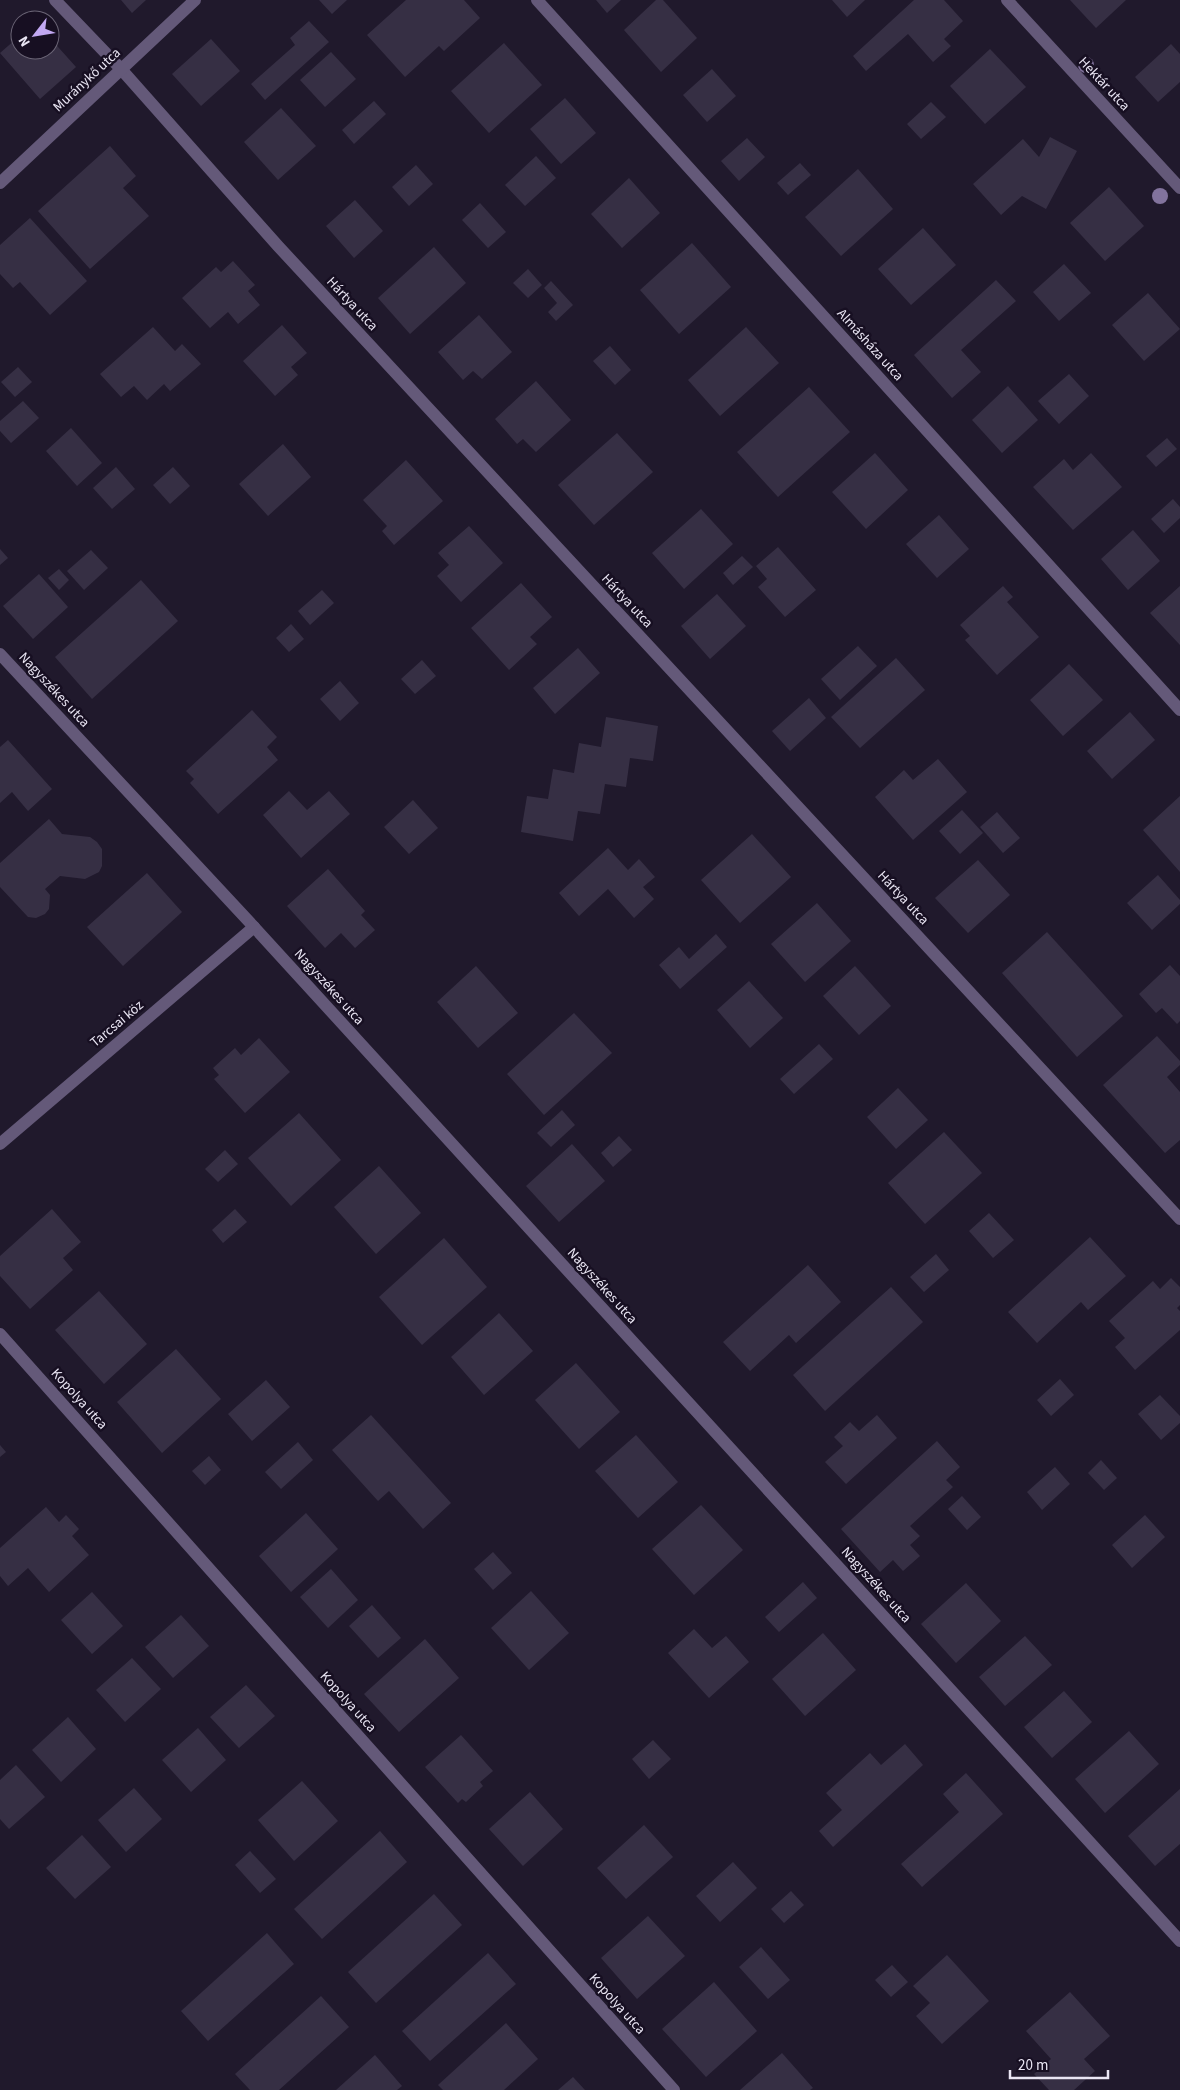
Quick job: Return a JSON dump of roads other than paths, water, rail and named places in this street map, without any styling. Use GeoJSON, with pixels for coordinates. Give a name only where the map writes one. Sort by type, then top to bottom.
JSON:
{"type":"FeatureCollection","features":[{"type":"Feature","properties":{"kind":"street","name":"Hártya utca"},"geometry":{"type":"LineString","coordinates":[[55,0],[121,69],[278,246],[1180,1219]]}},
{"type":"Feature","properties":{"kind":"street","name":"Muránykő utca"},"geometry":{"type":"LineString","coordinates":[[0,183],[195,0]]}},
{"type":"Feature","properties":{"kind":"street","name":"Almásháza utca"},"geometry":{"type":"LineString","coordinates":[[537,0],[1180,710]]}},
{"type":"Feature","properties":{"kind":"street","name":"Hektár utca"},"geometry":{"type":"LineString","coordinates":[[1007,0],[1180,188]]}},
{"type":"Feature","properties":{"kind":"street","name":"Nagyszékes utca"},"geometry":{"type":"LineString","coordinates":[[0,654],[254,927],[1180,1941]]}},
{"type":"Feature","properties":{"kind":"street","name":"Tarcsai köz"},"geometry":{"type":"LineString","coordinates":[[0,1144],[254,927]]}},
{"type":"Feature","properties":{"kind":"street","name":"Kopolya utca"},"geometry":{"type":"LineString","coordinates":[[0,1334],[674,2090]]}}]}
